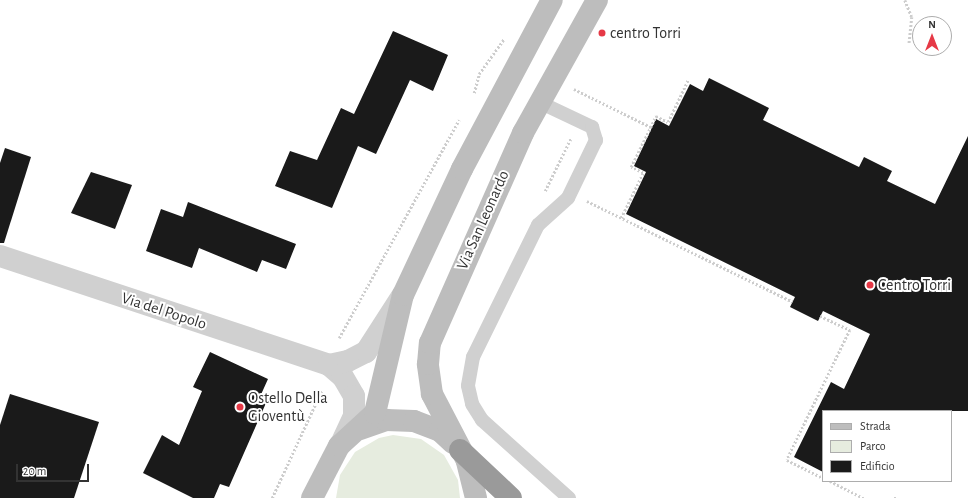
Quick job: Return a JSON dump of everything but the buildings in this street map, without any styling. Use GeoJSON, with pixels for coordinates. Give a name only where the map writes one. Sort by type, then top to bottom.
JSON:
{"type":"FeatureCollection","features":[{"type":"Feature","properties":{"kind":"highway"},"geometry":{"type":"LineString","coordinates":[[460,450],[511,498]]}},
{"type":"Feature","properties":{"kind":"main road","name":"Via San Leonardo"},"geometry":{"type":"LineString","coordinates":[[312,498],[325,470],[339,446],[372,420],[378,406],[403,295],[465,163],[552,0]]}},
{"type":"Feature","properties":{"kind":"main road","name":"Via San Leonardo"},"geometry":{"type":"LineString","coordinates":[[476,498],[472,474],[430,387],[430,343],[484,213],[539,102],[597,0]]}},
{"type":"Feature","properties":{"kind":"main road","name":"Via San Leonardo"},"geometry":{"type":"LineString","coordinates":[[360,429],[386,420],[414,421],[440,431],[460,450]]}},
{"type":"Feature","properties":{"kind":"main road","name":"Via San Leonardo"},"geometry":{"type":"LineString","coordinates":[[320,498],[325,470]]}},
{"type":"Feature","properties":{"kind":"street","name":"Via del Popolo"},"geometry":{"type":"LineString","coordinates":[[0,256],[329,365],[343,378],[354,396],[354,416],[339,446]]}},
{"type":"Feature","properties":{"kind":"street"},"geometry":{"type":"LineString","coordinates":[[329,365],[348,361],[366,352],[403,295]]}},
{"type":"Feature","properties":{"kind":"lane"},"geometry":{"type":"LineString","coordinates":[[539,102],[588,124],[596,133],[595,143],[571,193],[538,225],[473,357],[468,380],[472,404],[482,420],[569,498]]}},
{"type":"Feature","properties":{"kind":"path"},"geometry":{"type":"LineString","coordinates":[[905,0],[912,17],[909,44]]}},
{"type":"Feature","properties":{"kind":"path"},"geometry":{"type":"LineString","coordinates":[[471,100],[479,74],[500,42],[508,36]]}},
{"type":"Feature","properties":{"kind":"path"},"geometry":{"type":"LineString","coordinates":[[621,218],[643,173],[631,167],[656,116],[668,122],[688,80]]}},
{"type":"Feature","properties":{"kind":"path"},"geometry":{"type":"LineString","coordinates":[[575,84],[572,88],[651,127]]}},
{"type":"Feature","properties":{"kind":"path"},"geometry":{"type":"LineString","coordinates":[[272,498],[323,388],[331,353],[463,113]]}},
{"type":"Feature","properties":{"kind":"path"},"geometry":{"type":"LineString","coordinates":[[543,196],[574,132]]}},
{"type":"Feature","properties":{"kind":"path"},"geometry":{"type":"LineString","coordinates":[[549,182],[793,302]]}},
{"type":"Feature","properties":{"kind":"path"},"geometry":{"type":"LineString","coordinates":[[820,316],[850,330],[787,460],[822,478]]}},
{"type":"Feature","properties":{"kind":"path"},"geometry":{"type":"LineString","coordinates":[[832,482],[864,498]]}},
{"type":"Feature","properties":{"kind":"green space"},"geometry":{"type":"Polygon","coordinates":[[[393,435],[421,439],[444,455],[458,480],[460,498],[336,498],[340,475],[355,452],[379,438],[393,435]]]}},
{"type":"Feature","properties":{"kind":"place","name":"centro Torri"},"geometry":{"type":"Point","coordinates":[602,33]}},
{"type":"Feature","properties":{"kind":"place","name":"Centro Torri"},"geometry":{"type":"Point","coordinates":[870,285]}},
{"type":"Feature","properties":{"kind":"place","name":"Ostello Della Gioventù"},"geometry":{"type":"Point","coordinates":[240,407]}}]}
